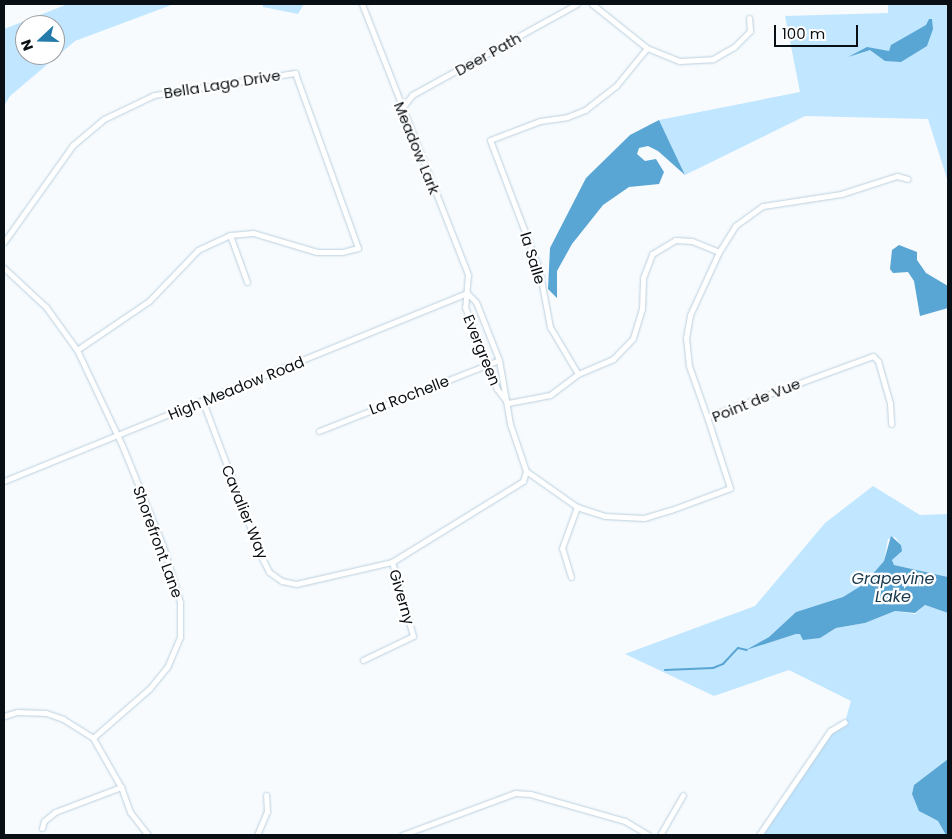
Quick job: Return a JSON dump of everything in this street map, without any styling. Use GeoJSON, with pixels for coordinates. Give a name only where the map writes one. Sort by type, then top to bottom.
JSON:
{"type":"FeatureCollection","features":[{"type":"Feature","properties":{"kind":"street","name":"Meadow Lark"},"geometry":{"type":"LineString","coordinates":[[362,4],[468,275],[467,294]]}},
{"type":"Feature","properties":{"kind":"street","name":"Deer Path"},"geometry":{"type":"LineString","coordinates":[[402,108],[412,95],[577,4]]}},
{"type":"Feature","properties":{"kind":"street"},"geometry":{"type":"LineString","coordinates":[[592,4],[647,48],[679,61],[713,59],[734,47],[750,31],[749,18]]}},
{"type":"Feature","properties":{"kind":"street","name":"la Salle"},"geometry":{"type":"LineString","coordinates":[[578,374],[550,327],[539,268],[490,140],[540,121],[567,117],[585,110],[616,86],[647,48]]}},
{"type":"Feature","properties":{"kind":"street","name":"Bella Lago Drive"},"geometry":{"type":"LineString","coordinates":[[4,242],[73,145],[104,119],[154,95],[295,73],[358,248],[342,252],[317,252],[253,233],[230,235]]}},
{"type":"Feature","properties":{"kind":"street"},"geometry":{"type":"LineString","coordinates":[[706,417],[689,366],[686,338],[690,316],[719,252],[735,226],[762,206],[841,194],[897,176],[908,179]]}},
{"type":"Feature","properties":{"kind":"street"},"geometry":{"type":"LineString","coordinates":[[77,350],[148,301],[198,250],[230,235],[247,282]]}},
{"type":"Feature","properties":{"kind":"street"},"geometry":{"type":"LineString","coordinates":[[508,404],[550,396],[578,374],[613,359],[633,338],[642,309],[643,278],[652,254],[675,240],[692,241],[719,252]]}},
{"type":"Feature","properties":{"kind":"street","name":"Shorefront Lane"},"geometry":{"type":"LineString","coordinates":[[4,268],[46,307],[77,350],[116,436],[176,582],[182,625],[167,667],[156,681],[93,738]]}},
{"type":"Feature","properties":{"kind":"street","name":"Evergreen"},"geometry":{"type":"LineString","coordinates":[[467,294],[476,302],[499,360],[510,424],[526,472]]}},
{"type":"Feature","properties":{"kind":"street","name":"Evergreen"},"geometry":{"type":"LineString","coordinates":[[467,294],[465,307],[488,365],[508,404]]}},
{"type":"Feature","properties":{"kind":"street","name":"High Meadow Road"},"geometry":{"type":"LineString","coordinates":[[4,481],[467,294]]}},
{"type":"Feature","properties":{"kind":"street","name":"Point de Vue"},"geometry":{"type":"LineString","coordinates":[[526,472],[578,507],[605,516],[644,518],[726,491],[730,483],[706,417],[873,356],[878,361],[890,403],[891,424]]}},
{"type":"Feature","properties":{"kind":"street","name":"La Rochelle"},"geometry":{"type":"LineString","coordinates":[[319,430],[499,360]]}},
{"type":"Feature","properties":{"kind":"street","name":"Cavalier Way"},"geometry":{"type":"LineString","coordinates":[[203,402],[269,572],[282,581],[296,584],[392,562],[523,481],[526,472]]}},
{"type":"Feature","properties":{"kind":"street"},"geometry":{"type":"LineString","coordinates":[[571,577],[562,548],[578,507]]}},
{"type":"Feature","properties":{"kind":"street","name":"Giverny"},"geometry":{"type":"LineString","coordinates":[[363,660],[414,636],[392,562]]}},
{"type":"Feature","properties":{"kind":"street"},"geometry":{"type":"LineString","coordinates":[[4,716],[17,712],[46,713],[63,718],[93,738],[121,787],[130,812],[148,835]]}},
{"type":"Feature","properties":{"kind":"street"},"geometry":{"type":"LineString","coordinates":[[759,835],[830,731],[846,722]]}},
{"type":"Feature","properties":{"kind":"street"},"geometry":{"type":"LineString","coordinates":[[42,828],[44,821],[55,812],[121,787]]}},
{"type":"Feature","properties":{"kind":"street"},"geometry":{"type":"LineString","coordinates":[[402,835],[515,793],[530,794],[625,821],[648,835]]}},
{"type":"Feature","properties":{"kind":"street"},"geometry":{"type":"LineString","coordinates":[[257,835],[267,812],[266,795]]}},
{"type":"Feature","properties":{"kind":"street"},"geometry":{"type":"LineString","coordinates":[[660,835],[684,795]]}},
{"type":"Feature","properties":{"kind":"shaded area"},"geometry":{"type":"Polygon","coordinates":[[[68,4],[174,4],[75,41],[65,49],[65,15],[40,15],[68,4]]]}},
{"type":"Feature","properties":{"kind":"shaded area"},"geometry":{"type":"Polygon","coordinates":[[[263,4],[304,4],[298,14],[263,7],[263,4]]]}},
{"type":"Feature","properties":{"kind":"shaded area"},"geometry":{"type":"Polygon","coordinates":[[[888,4],[948,4],[948,182],[928,119],[805,116],[685,175],[659,120],[800,92],[785,16],[888,13],[888,4]]]}},
{"type":"Feature","properties":{"kind":"shaded area"},"geometry":{"type":"Polygon","coordinates":[[[15,25],[15,65],[47,65],[10,96],[4,106],[4,29],[15,25]]]}},
{"type":"Feature","properties":{"kind":"shaded area"},"geometry":{"type":"Polygon","coordinates":[[[873,486],[920,515],[948,514],[948,577],[894,565],[892,560],[901,545],[895,537],[888,539],[884,561],[864,584],[843,597],[796,612],[769,637],[749,649],[796,634],[828,633],[836,628],[865,623],[895,611],[915,614],[925,605],[948,613],[948,759],[914,785],[912,794],[926,815],[938,821],[946,835],[759,835],[830,731],[845,722],[851,701],[789,670],[714,696],[625,654],[755,606],[825,523],[873,486]]]}},
{"type":"Feature","properties":{"kind":"water"},"geometry":{"type":"Polygon","coordinates":[[[929,19],[932,19],[933,29],[927,46],[901,62],[885,61],[870,50],[848,57],[867,47],[889,51],[891,45],[926,25],[929,19]]]}},
{"type":"Feature","properties":{"kind":"water"},"geometry":{"type":"Polygon","coordinates":[[[659,120],[685,175],[658,151],[648,146],[639,148],[637,154],[645,161],[656,159],[664,172],[659,184],[629,187],[603,205],[572,244],[557,271],[557,298],[548,289],[550,248],[586,178],[630,135],[659,120]]]}},
{"type":"Feature","properties":{"kind":"water"},"geometry":{"type":"Polygon","coordinates":[[[899,245],[917,252],[917,260],[926,273],[948,286],[948,308],[920,316],[914,281],[908,272],[893,273],[890,269],[892,250],[899,245]]]}},
{"type":"Feature","properties":{"kind":"water","name":"Grapevine Lake"},"geometry":{"type":"Polygon","coordinates":[[[891,536],[901,545],[902,551],[892,560],[894,565],[948,577],[948,613],[925,605],[915,613],[895,611],[865,623],[836,628],[820,638],[803,640],[800,634],[796,634],[746,650],[769,637],[796,612],[843,597],[864,584],[884,561],[891,536]]]}},
{"type":"Feature","properties":{"kind":"water"},"geometry":{"type":"Polygon","coordinates":[[[948,759],[948,835],[946,835],[938,821],[919,811],[912,794],[914,785],[948,759]]]}},
{"type":"Feature","properties":{"kind":"waterway"},"geometry":{"type":"LineString","coordinates":[[665,670],[713,668],[723,664],[738,648],[747,650]]}}]}
